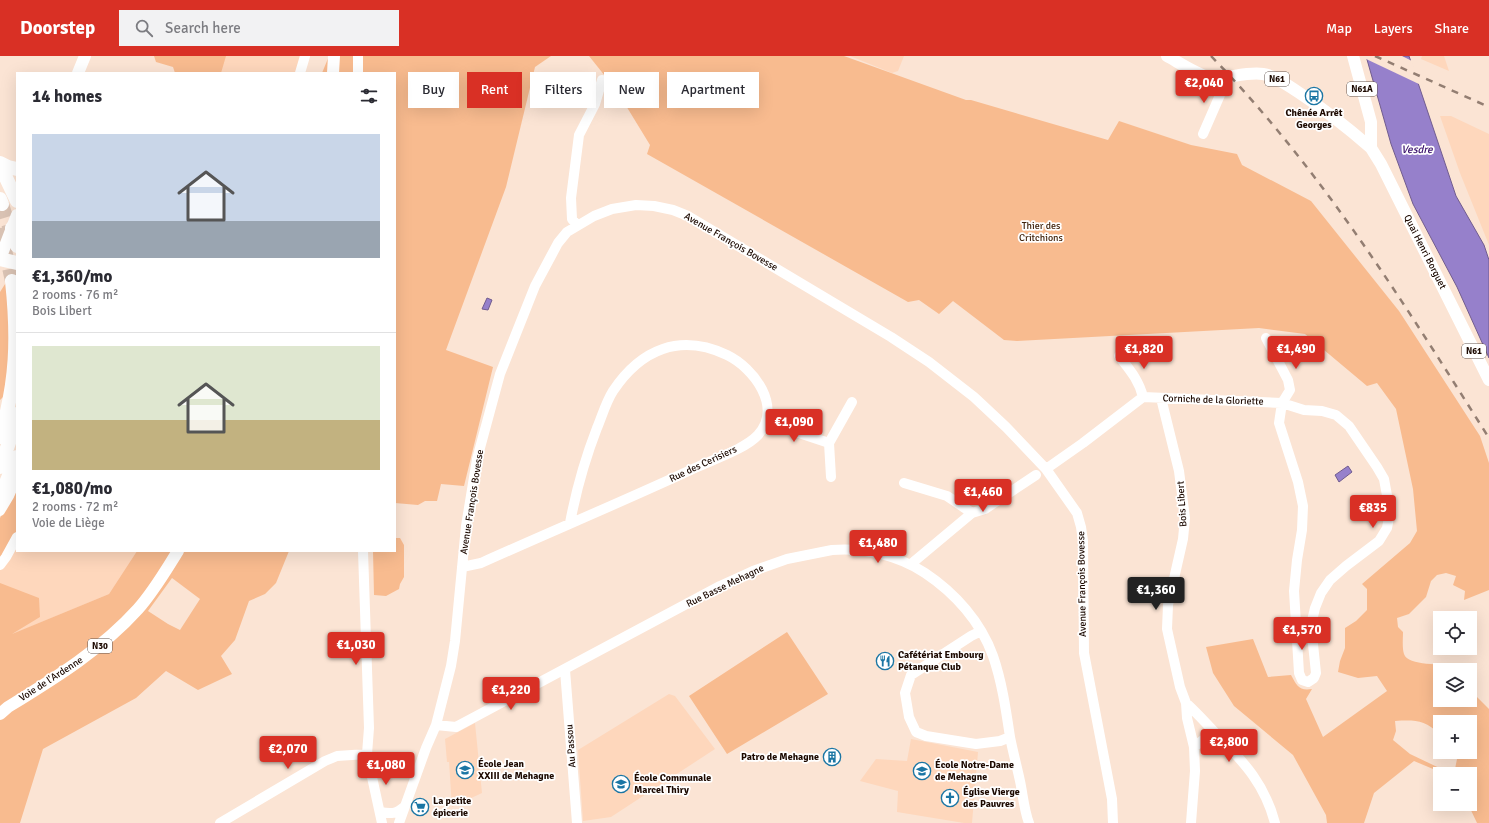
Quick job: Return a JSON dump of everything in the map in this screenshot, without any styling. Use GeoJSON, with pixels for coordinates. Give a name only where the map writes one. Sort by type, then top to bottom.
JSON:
{"type":"FeatureCollection","features":[{"type":"Feature","properties":{"kind":"highway"},"geometry":{"type":"LineString","coordinates":[[0,164],[16,169]]}},
{"type":"Feature","properties":{"kind":"highway"},"geometry":{"type":"LineString","coordinates":[[0,164],[16,199]]}},
{"type":"Feature","properties":{"kind":"highway"},"geometry":{"type":"LineString","coordinates":[[15,222],[16,234]]}},
{"type":"Feature","properties":{"kind":"highway"},"geometry":{"type":"LineString","coordinates":[[0,259],[16,264]]}},
{"type":"Feature","properties":{"kind":"highway"},"geometry":{"type":"LineString","coordinates":[[0,437],[10,402],[15,369],[16,316],[12,281]]}},
{"type":"Feature","properties":{"kind":"highway"},"geometry":{"type":"LineString","coordinates":[[0,467],[16,418]]}},
{"type":"Feature","properties":{"kind":"highway"},"geometry":{"type":"LineString","coordinates":[[0,496],[16,459]]}},
{"type":"Feature","properties":{"kind":"main road"},"geometry":{"type":"LineString","coordinates":[[78,72],[85,56]]}},
{"type":"Feature","properties":{"kind":"main road"},"geometry":{"type":"LineString","coordinates":[[333,72],[334,56]]}},
{"type":"Feature","properties":{"kind":"main road","name":"N61"},"geometry":{"type":"LineString","coordinates":[[1167,56],[1208,77],[1220,77],[1245,73],[1264,74],[1278,79],[1317,104],[1371,148]]}},
{"type":"Feature","properties":{"kind":"main road","name":"N61A"},"geometry":{"type":"LineString","coordinates":[[1353,56],[1371,122]]}},
{"type":"Feature","properties":{"kind":"main road"},"geometry":{"type":"LineString","coordinates":[[1354,133],[1364,130],[1371,122]]}},
{"type":"Feature","properties":{"kind":"main road"},"geometry":{"type":"LineString","coordinates":[[1371,122],[1371,148]]}},
{"type":"Feature","properties":{"kind":"main road","name":"Quai Henri Borguet"},"geometry":{"type":"LineString","coordinates":[[1371,148],[1381,164],[1489,380]]}},
{"type":"Feature","properties":{"kind":"main road"},"geometry":{"type":"LineString","coordinates":[[0,259],[15,222]]}},
{"type":"Feature","properties":{"kind":"main road","name":"Voie de l'Ardenne"},"geometry":{"type":"LineString","coordinates":[[0,714],[8,707],[67,670],[102,645],[139,608],[178,552]]}},
{"type":"Feature","properties":{"kind":"street"},"geometry":{"type":"LineString","coordinates":[[300,72],[305,56]]}},
{"type":"Feature","properties":{"kind":"street"},"geometry":{"type":"LineString","coordinates":[[358,56],[358,72]]}},
{"type":"Feature","properties":{"kind":"street"},"geometry":{"type":"LineString","coordinates":[[1203,134],[1220,95],[1220,77]]}},
{"type":"Feature","properties":{"kind":"street"},"geometry":{"type":"LineString","coordinates":[[577,225],[572,219],[570,198],[579,135],[595,104],[602,80]]}},
{"type":"Feature","properties":{"kind":"street","name":"Avenue François Bovesse"},"geometry":{"type":"LineString","coordinates":[[399,823],[404,806],[436,725],[451,666],[455,640],[466,526],[477,459],[500,374],[535,286],[547,262],[567,232],[577,225],[612,209],[636,205],[660,207],[688,216],[892,337],[929,362],[974,397],[1006,427],[1046,469],[1077,513],[1081,527],[1084,653],[1112,799],[1113,823]]}},
{"type":"Feature","properties":{"kind":"street","name":"Corniche de la Gloriette"},"geometry":{"type":"LineString","coordinates":[[1143,397],[1282,403],[1304,410],[1322,411],[1336,415],[1349,426],[1384,479],[1390,512],[1387,528],[1379,541],[1330,580],[1321,593],[1315,608],[1311,625],[1316,673],[1314,678],[1308,682],[1302,680],[1299,674],[1294,592],[1296,560],[1302,530],[1303,506],[1298,482],[1279,423],[1282,403],[1290,390],[1288,380],[1266,338]]}},
{"type":"Feature","properties":{"kind":"street"},"geometry":{"type":"LineString","coordinates":[[570,523],[576,495],[588,454],[603,413],[613,392],[627,373],[644,358],[664,348],[680,345],[696,345],[717,350],[734,358],[751,373],[760,384],[766,397],[766,422],[829,443]]}},
{"type":"Feature","properties":{"kind":"street"},"geometry":{"type":"LineString","coordinates":[[1046,469],[1143,397],[1141,386],[1134,374],[1119,356]]}},
{"type":"Feature","properties":{"kind":"street","name":"Bois Libert"},"geometry":{"type":"LineString","coordinates":[[1160,398],[1178,471],[1185,518],[1183,539],[1168,605],[1167,629],[1180,687],[1186,703],[1187,718],[1194,747],[1195,771],[1191,823]]}},
{"type":"Feature","properties":{"kind":"street"},"geometry":{"type":"LineString","coordinates":[[831,477],[829,443],[852,402]]}},
{"type":"Feature","properties":{"kind":"street","name":"Rue des Cerisiers"},"geometry":{"type":"LineString","coordinates":[[462,567],[481,563],[750,442],[760,433],[766,422]]}},
{"type":"Feature","properties":{"kind":"street"},"geometry":{"type":"LineString","coordinates":[[911,564],[972,513],[985,509],[1036,475]]}},
{"type":"Feature","properties":{"kind":"street"},"geometry":{"type":"LineString","coordinates":[[0,511],[16,480]]}},
{"type":"Feature","properties":{"kind":"street"},"geometry":{"type":"LineString","coordinates":[[904,483],[947,496],[972,513]]}},
{"type":"Feature","properties":{"kind":"street"},"geometry":{"type":"LineString","coordinates":[[0,565],[16,539]]}},
{"type":"Feature","properties":{"kind":"street","name":"Rue Basse Mehagne"},"geometry":{"type":"LineString","coordinates":[[436,725],[456,727],[720,586],[753,571],[787,559],[840,549],[880,553],[911,564],[937,581],[958,598],[981,631],[993,656],[1003,696],[1026,822]]}},
{"type":"Feature","properties":{"kind":"street"},"geometry":{"type":"LineString","coordinates":[[364,552],[369,728],[368,754],[382,823]]}},
{"type":"Feature","properties":{"kind":"street"},"geometry":{"type":"LineString","coordinates":[[981,631],[911,675],[905,693],[909,717],[916,732],[926,736],[976,744],[1010,737]]}},
{"type":"Feature","properties":{"kind":"street","name":"Au Passou"},"geometry":{"type":"LineString","coordinates":[[565,670],[577,823]]}},
{"type":"Feature","properties":{"kind":"street","name":"Bois Libert"},"geometry":{"type":"LineString","coordinates":[[1186,703],[1242,760],[1254,776],[1264,793],[1275,823]]}},
{"type":"Feature","properties":{"kind":"street"},"geometry":{"type":"LineString","coordinates":[[1194,747],[1203,740],[1217,735]]}},
{"type":"Feature","properties":{"kind":"street"},"geometry":{"type":"LineString","coordinates":[[220,823],[325,761],[337,756],[368,754]]}},
{"type":"Feature","properties":{"kind":"street"},"geometry":{"type":"LineString","coordinates":[[380,812],[388,814],[398,812],[404,806]]}},
{"type":"Feature","properties":{"kind":"shaded area"},"geometry":{"type":"Polygon","coordinates":[[[205,56],[309,56],[305,72],[200,72],[205,56]]]}},
{"type":"Feature","properties":{"kind":"shaded area"},"geometry":{"type":"Polygon","coordinates":[[[850,56],[904,56],[898,71],[892,73],[850,56]]]}},
{"type":"Feature","properties":{"kind":"shaded area"},"geometry":{"type":"Polygon","coordinates":[[[1422,56],[1444,56],[1449,71],[1421,59],[1422,56]]]}},
{"type":"Feature","properties":{"kind":"shaded area"},"geometry":{"type":"Polygon","coordinates":[[[1440,116],[1451,116],[1489,134],[1489,245],[1460,173],[1440,116]]]}},
{"type":"Feature","properties":{"kind":"shaded area"},"geometry":{"type":"Polygon","coordinates":[[[16,501],[16,552],[136,552],[109,594],[8,636],[0,634],[0,529],[16,501]]]}},
{"type":"Feature","properties":{"kind":"shaded area","name":"École Communale Marcel Thiry"},"geometry":{"type":"Polygon","coordinates":[[[669,694],[675,696],[715,749],[611,817],[583,821],[578,750],[669,694]]]}},
{"type":"Feature","properties":{"kind":"shaded area","name":"École Jean XXIII de Mehagne"},"geometry":{"type":"Polygon","coordinates":[[[475,723],[482,793],[452,807],[449,762],[447,762],[445,739],[475,723]]]}},
{"type":"Feature","properties":{"kind":"shaded area","name":"École Notre-Dame de Mehagne"},"geometry":{"type":"Polygon","coordinates":[[[911,739],[978,752],[972,823],[897,812],[898,791],[860,781],[876,759],[907,761],[911,739]]]}},
{"type":"Feature","properties":{"kind":"green space"},"geometry":{"type":"Polygon","coordinates":[[[154,56],[226,56],[221,72],[175,72],[173,67],[156,62],[154,56]]]}},
{"type":"Feature","properties":{"kind":"green space"},"geometry":{"type":"Polygon","coordinates":[[[329,56],[551,56],[535,67],[534,72],[530,72],[530,88],[506,187],[446,350],[493,367],[464,486],[441,484],[437,501],[425,501],[418,505],[396,503],[396,72],[322,72],[329,56]]]}},
{"type":"Feature","properties":{"kind":"green space","name":"Thier des Critchions"},"geometry":{"type":"Polygon","coordinates":[[[589,56],[844,56],[966,100],[971,100],[1108,140],[1119,121],[1191,145],[1237,154],[1242,165],[1311,201],[1399,311],[1480,436],[1489,463],[1489,590],[1464,600],[1465,591],[1453,585],[1456,576],[1446,573],[1437,575],[1431,581],[1426,597],[1409,614],[1397,618],[1398,627],[1403,632],[1403,652],[1407,658],[1419,663],[1433,664],[1433,707],[1477,707],[1477,697],[1489,709],[1489,823],[1477,823],[1471,811],[1477,811],[1477,767],[1455,767],[1457,759],[1477,759],[1477,715],[1433,715],[1433,728],[1424,723],[1414,721],[1395,721],[1396,731],[1393,740],[1410,754],[1437,767],[1433,767],[1433,769],[1414,761],[1374,793],[1364,823],[1327,823],[1326,815],[1293,755],[1234,706],[1213,673],[1206,647],[1253,639],[1268,677],[1291,675],[1299,687],[1304,689],[1312,689],[1306,699],[1323,737],[1387,691],[1377,676],[1358,678],[1338,672],[1345,648],[1345,628],[1356,621],[1367,610],[1367,589],[1362,584],[1410,543],[1417,531],[1413,489],[1396,409],[1377,383],[1367,386],[1305,334],[1259,328],[1017,341],[1004,340],[953,301],[939,314],[919,300],[908,302],[647,154],[650,145],[627,108],[659,108],[659,72],[604,72],[604,75],[589,56]]]}},
{"type":"Feature","properties":{"kind":"green space"},"geometry":{"type":"Polygon","coordinates":[[[7,281],[10,350],[5,395],[0,400],[0,292],[7,281]]]}},
{"type":"Feature","properties":{"kind":"green space"},"geometry":{"type":"Polygon","coordinates":[[[16,491],[16,534],[0,558],[0,518],[16,491]]]}},
{"type":"Feature","properties":{"kind":"green space"},"geometry":{"type":"Polygon","coordinates":[[[396,538],[400,538],[404,545],[404,577],[399,589],[386,596],[374,595],[373,552],[396,552],[396,538]]]}},
{"type":"Feature","properties":{"kind":"green space"},"geometry":{"type":"Polygon","coordinates":[[[136,552],[289,552],[276,583],[265,594],[249,601],[235,640],[221,656],[232,674],[198,690],[166,671],[136,698],[43,749],[20,823],[0,823],[0,583],[39,598],[40,617],[12,634],[109,594],[136,552]],[[172,578],[148,611],[180,630],[200,599],[172,578]]]}},
{"type":"Feature","properties":{"kind":"green space"},"geometry":{"type":"Polygon","coordinates":[[[787,632],[828,694],[727,754],[689,696],[787,632]]]}},
{"type":"Feature","properties":{"kind":"water","name":"Vesdre"},"geometry":{"type":"Polygon","coordinates":[[[1366,56],[1409,56],[1456,196],[1484,245],[1489,260],[1489,358],[1457,287],[1413,204],[1391,144],[1366,56]]]}},
{"type":"Feature","properties":{"kind":"water"},"geometry":{"type":"Polygon","coordinates":[[[487,298],[492,300],[488,310],[482,309],[487,298]]]}},
{"type":"Feature","properties":{"kind":"water"},"geometry":{"type":"Polygon","coordinates":[[[1348,466],[1352,472],[1339,482],[1335,475],[1348,466]]]}},
{"type":"Feature","properties":{"kind":"pier"},"geometry":{"type":"Polygon","coordinates":[[[1364,56],[1402,56],[1412,61],[1421,85],[1364,58],[1364,56]]]}},
{"type":"Feature","properties":{"kind":"tunnel"},"geometry":{"type":"LineString","coordinates":[[2,204],[13,239]]}},
{"type":"Feature","properties":{"kind":"tunnel"},"geometry":{"type":"LineString","coordinates":[[0,228],[12,281]]}},
{"type":"Feature","properties":{"kind":"railway"},"geometry":{"type":"LineString","coordinates":[[1211,56],[1251,100],[1326,192],[1426,338],[1489,438]]}},
{"type":"Feature","properties":{"kind":"railway"},"geometry":{"type":"LineString","coordinates":[[1375,56],[1489,107]]}},
{"type":"Feature","properties":{"kind":"place","name":"Chênée Arrêt Georges"},"geometry":{"type":"Point","coordinates":[1314,96]}},
{"type":"Feature","properties":{"kind":"place","name":"Cafétériat Embourg Pétanque Club"},"geometry":{"type":"Point","coordinates":[885,661]}},
{"type":"Feature","properties":{"kind":"place","name":"Patro de Mehagne"},"geometry":{"type":"Point","coordinates":[832,757]}},
{"type":"Feature","properties":{"kind":"place","name":"École Jean XXIII de Mehagne"},"geometry":{"type":"Point","coordinates":[465,770]}},
{"type":"Feature","properties":{"kind":"place","name":"École Notre-Dame de Mehagne"},"geometry":{"type":"Point","coordinates":[922,771]}},
{"type":"Feature","properties":{"kind":"place","name":"École Communale Marcel Thiry"},"geometry":{"type":"Point","coordinates":[621,784]}},
{"type":"Feature","properties":{"kind":"place","name":"Église Vierge des Pauvres"},"geometry":{"type":"Point","coordinates":[950,798]}},
{"type":"Feature","properties":{"kind":"place","name":"La petite épicerie"},"geometry":{"type":"Point","coordinates":[420,807]}}]}
